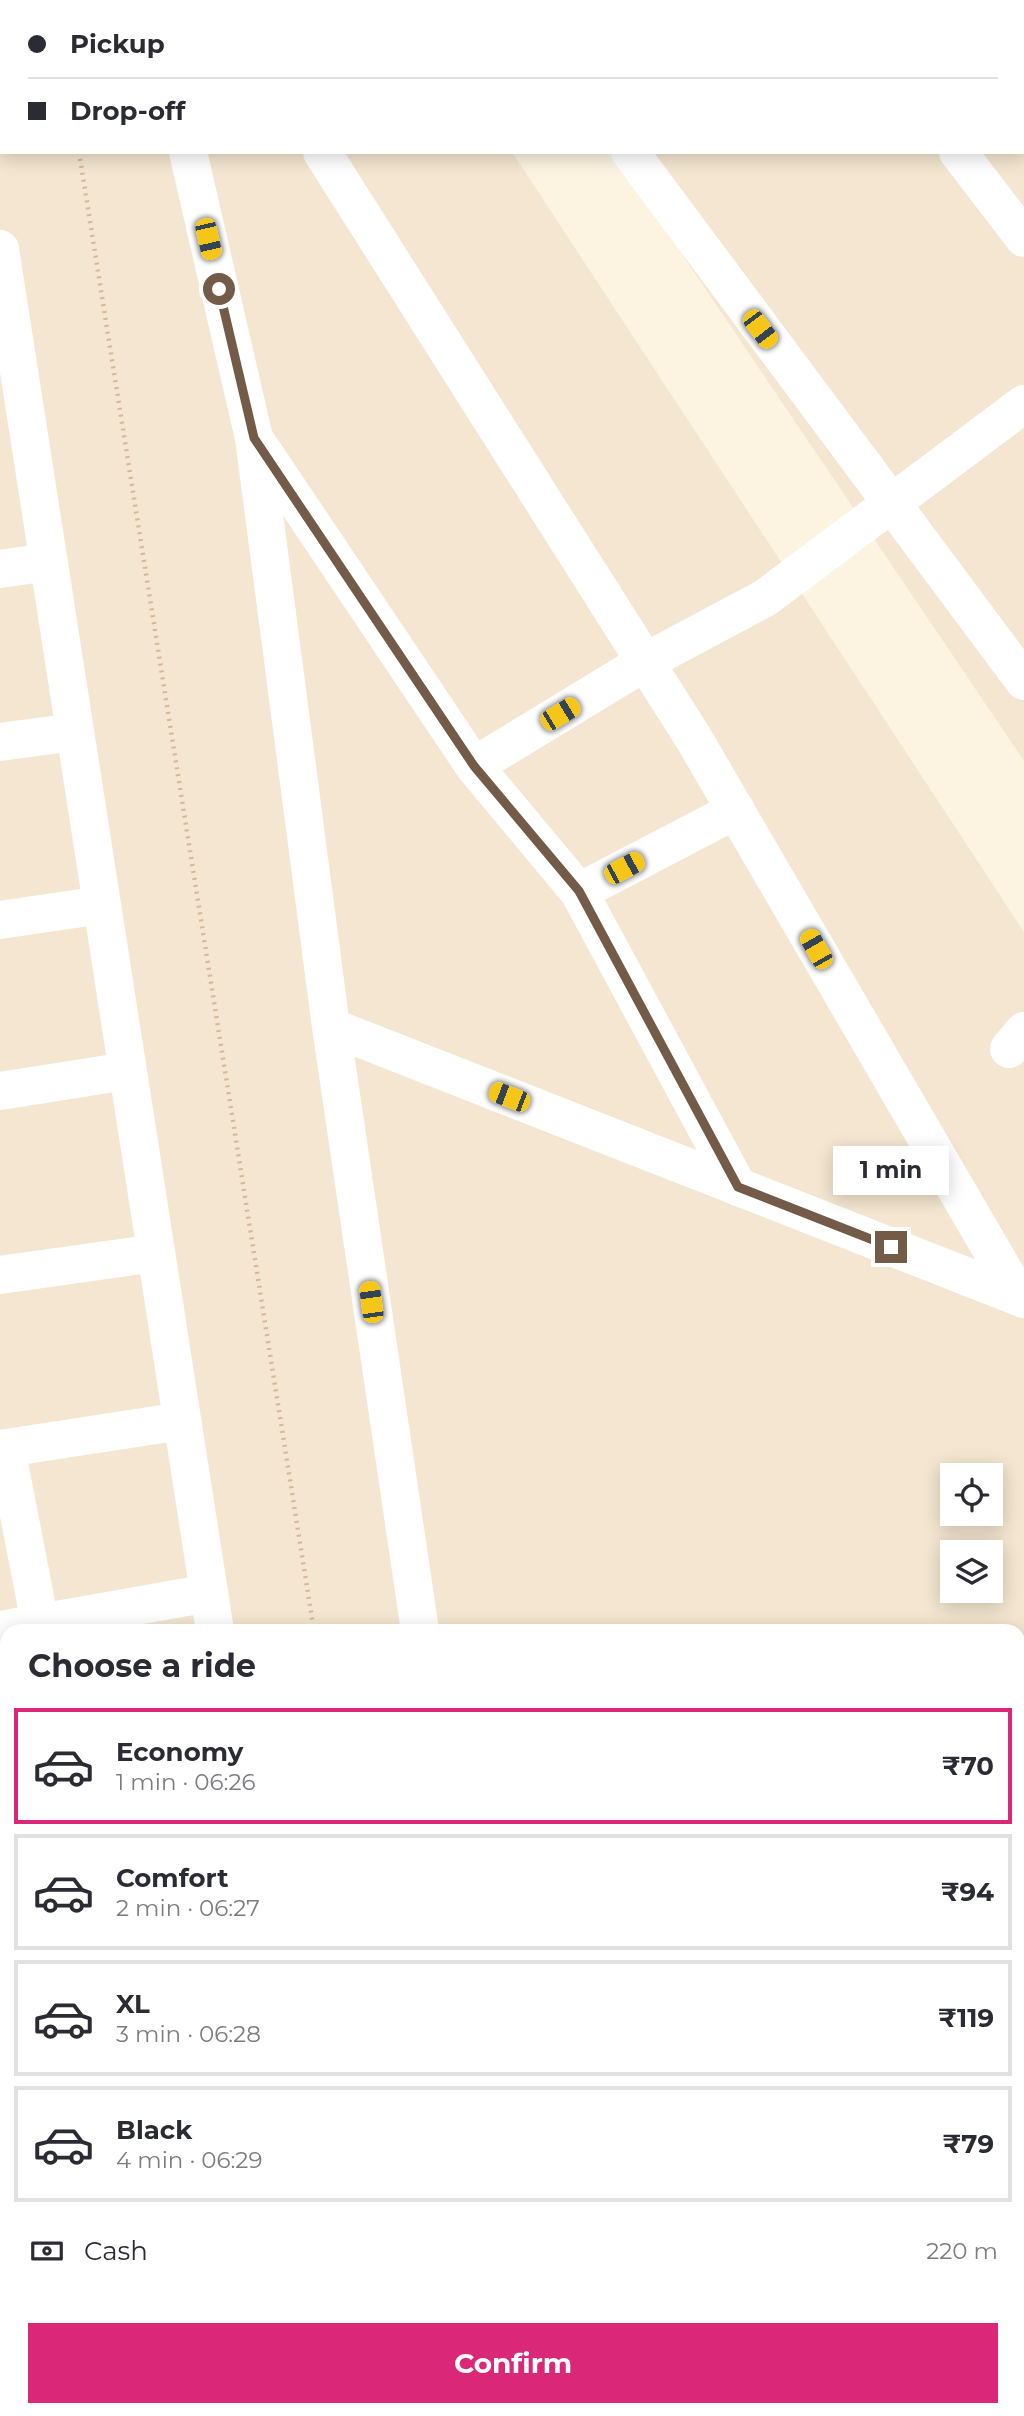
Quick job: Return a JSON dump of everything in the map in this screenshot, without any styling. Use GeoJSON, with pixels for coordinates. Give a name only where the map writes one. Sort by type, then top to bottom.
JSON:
{"type":"FeatureCollection","features":[{"type":"Feature","properties":{"kind":"street"},"geometry":{"type":"LineString","coordinates":[[188,154],[254,438],[331,1027],[419,1624]]}},
{"type":"Feature","properties":{"kind":"street"},"geometry":{"type":"LineString","coordinates":[[324,154],[736,810],[1021,1298]]}},
{"type":"Feature","properties":{"kind":"street"},"geometry":{"type":"LineString","coordinates":[[632,154],[1024,681]]}},
{"type":"Feature","properties":{"kind":"street"},"geometry":{"type":"LineString","coordinates":[[960,154],[1024,238]]}},
{"type":"Feature","properties":{"kind":"street"},"geometry":{"type":"LineString","coordinates":[[0,249],[11,388],[49,562],[214,1624]]}},
{"type":"Feature","properties":{"kind":"street"},"geometry":{"type":"LineString","coordinates":[[474,766],[645,662],[765,597],[1024,404]]}},
{"type":"Feature","properties":{"kind":"street"},"geometry":{"type":"LineString","coordinates":[[254,438],[474,766],[579,891],[738,1187]]}},
{"type":"Feature","properties":{"kind":"street"},"geometry":{"type":"LineString","coordinates":[[0,569],[49,562]]}},
{"type":"Feature","properties":{"kind":"street"},"geometry":{"type":"LineString","coordinates":[[0,742],[75,732]]}},
{"type":"Feature","properties":{"kind":"street"},"geometry":{"type":"LineString","coordinates":[[579,891],[736,810]]}},
{"type":"Feature","properties":{"kind":"street"},"geometry":{"type":"LineString","coordinates":[[0,920],[102,905]]}},
{"type":"Feature","properties":{"kind":"street"},"geometry":{"type":"LineString","coordinates":[[331,1027],[1021,1298]]}},
{"type":"Feature","properties":{"kind":"street"},"geometry":{"type":"LineString","coordinates":[[0,1091],[127,1071]]}},
{"type":"Feature","properties":{"kind":"street"},"geometry":{"type":"LineString","coordinates":[[0,1275],[156,1253]]}},
{"type":"Feature","properties":{"kind":"street"},"geometry":{"type":"LineString","coordinates":[[40,1623],[3,1449],[182,1421]]}},
{"type":"Feature","properties":{"kind":"street"},"geometry":{"type":"LineString","coordinates":[[34,1624],[209,1593]]}},
{"type":"Feature","properties":{"kind":"path"},"geometry":{"type":"LineString","coordinates":[[79,154],[313,1624]]}},
{"type":"Feature","properties":{"kind":"shaded area"},"geometry":{"type":"Polygon","coordinates":[[[0,154],[513,154],[1024,932],[1024,1624],[0,1624],[0,154]]]}},
{"type":"Feature","properties":{"kind":"shaded area"},"geometry":{"type":"Polygon","coordinates":[[[614,154],[1024,154],[1024,761],[614,154]]]}},
{"type":"Feature","properties":{"kind":"route"},"geometry":{"type":"LineString","coordinates":[[219,289],[254,438],[474,766],[579,891],[738,1187],[891,1247]]}}]}
